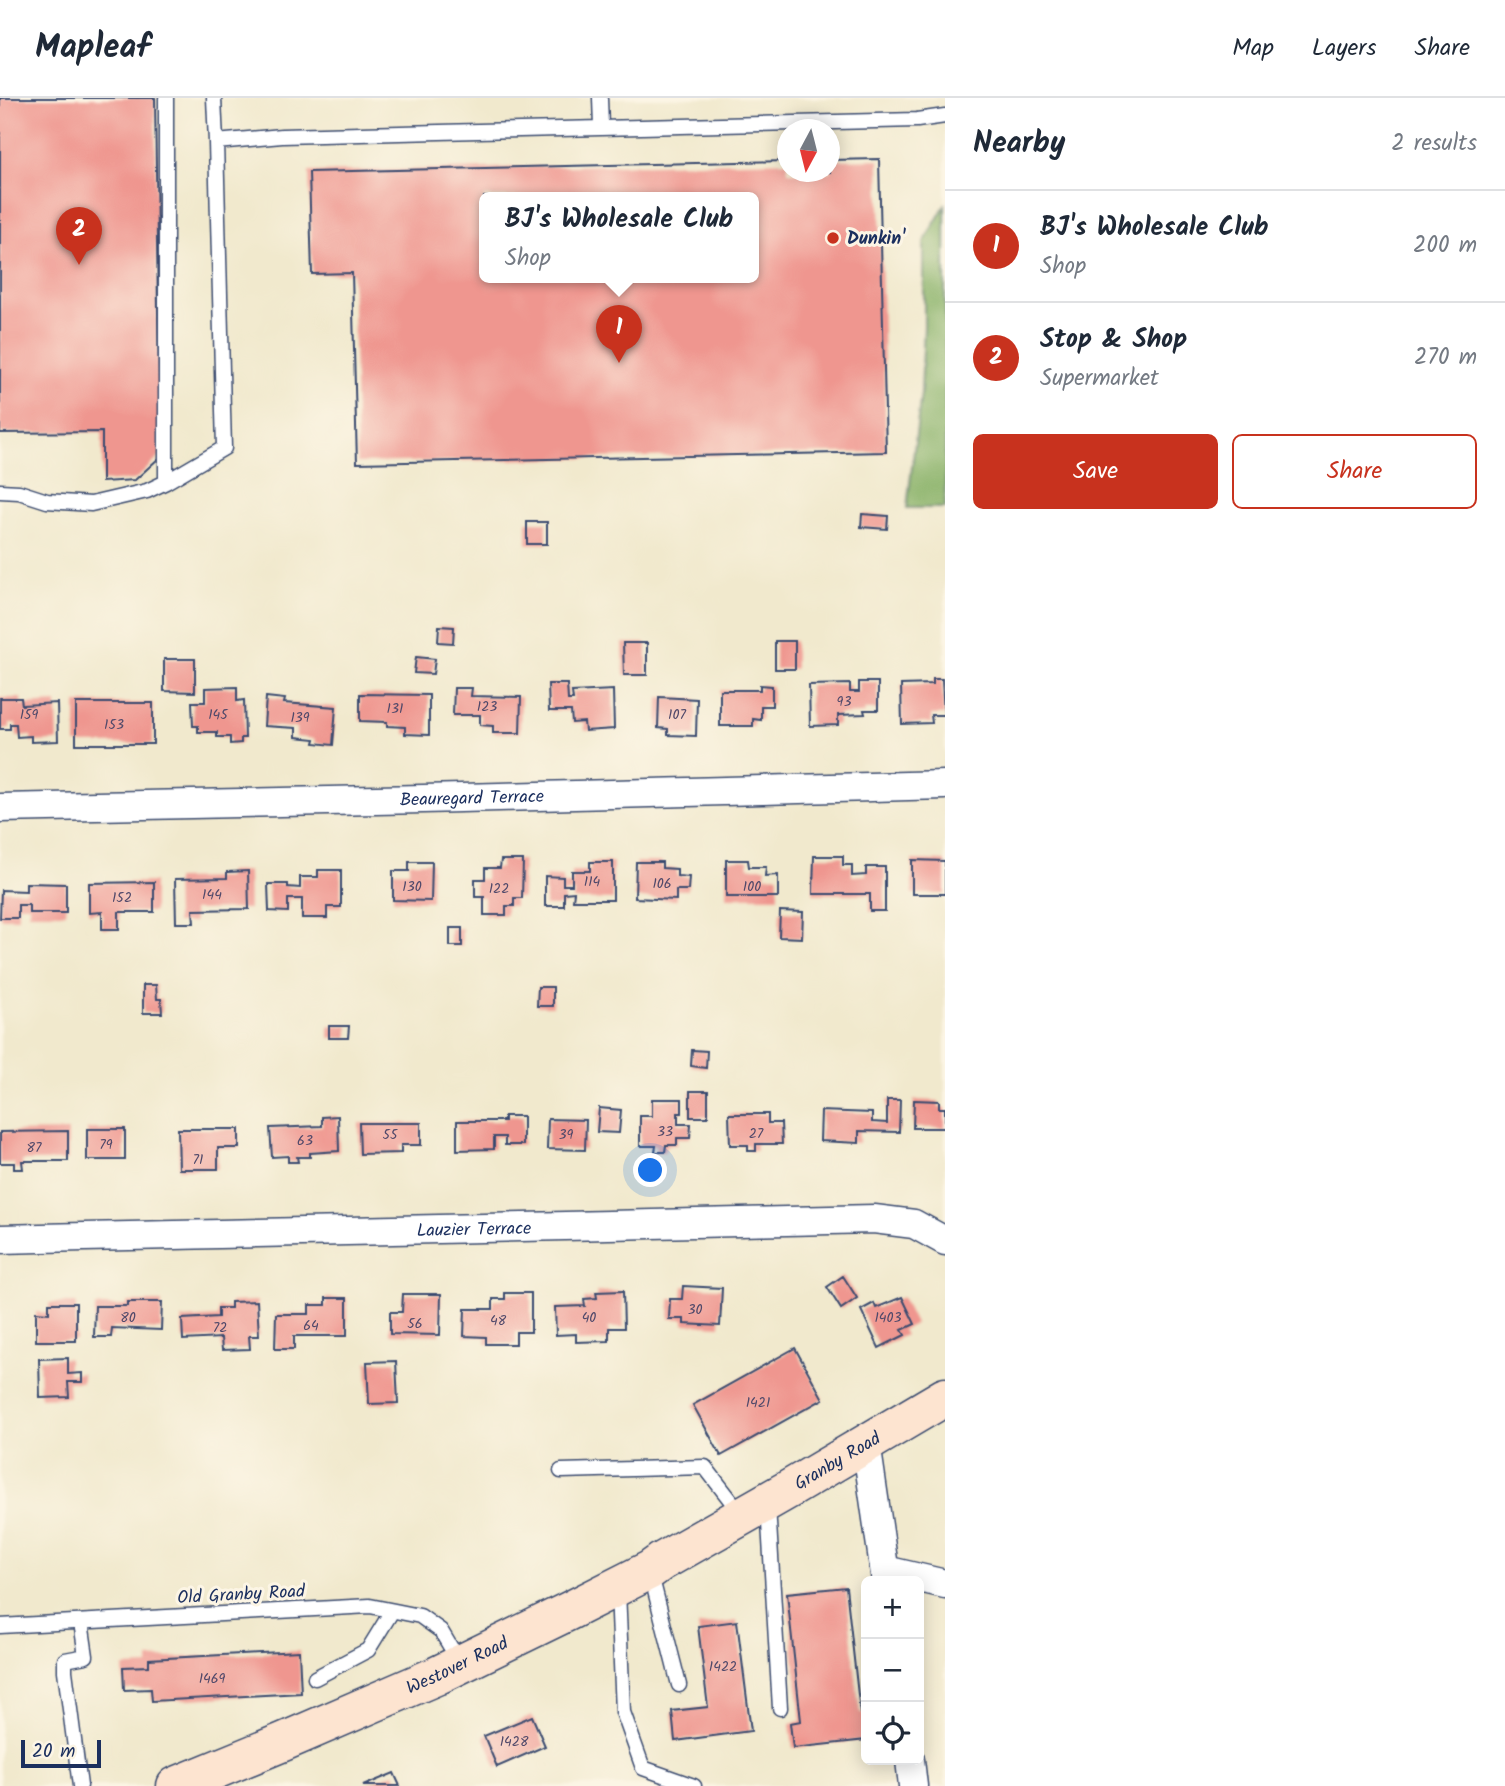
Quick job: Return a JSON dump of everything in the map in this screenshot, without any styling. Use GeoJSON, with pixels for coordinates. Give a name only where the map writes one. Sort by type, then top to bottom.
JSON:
{"type":"FeatureCollection","features":[{"type":"Feature","properties":{"kind":"main road","name":"Granby Road"},"geometry":{"type":"LineString","coordinates":[[746,1513],[945,1397]]}},
{"type":"Feature","properties":{"kind":"main road","name":"Westover Road"},"geometry":{"type":"LineString","coordinates":[[176,1786],[460,1664],[634,1577],[746,1513]]}},
{"type":"Feature","properties":{"kind":"street","name":"Beauregard Terrace"},"geometry":{"type":"LineString","coordinates":[[0,808],[945,785]]}},
{"type":"Feature","properties":{"kind":"street","name":"Lauzier Terrace"},"geometry":{"type":"LineString","coordinates":[[0,1239],[620,1227],[874,1219],[914,1224],[945,1241]]}},
{"type":"Feature","properties":{"kind":"street"},"geometry":{"type":"LineString","coordinates":[[866,1443],[886,1576]]}},
{"type":"Feature","properties":{"kind":"street"},"geometry":{"type":"LineString","coordinates":[[924,1581],[945,1584]]}},
{"type":"Feature","properties":{"kind":"street"},"geometry":{"type":"LineString","coordinates":[[911,1765],[913,1786]]}},
{"type":"Feature","properties":{"kind":"lane"},"geometry":{"type":"LineString","coordinates":[[166,98],[166,482]]}},
{"type":"Feature","properties":{"kind":"lane"},"geometry":{"type":"LineString","coordinates":[[0,492],[19,492],[47,501],[91,504],[147,491],[224,448],[214,98]]}},
{"type":"Feature","properties":{"kind":"lane"},"geometry":{"type":"LineString","coordinates":[[600,98],[601,127]]}},
{"type":"Feature","properties":{"kind":"lane"},"geometry":{"type":"LineString","coordinates":[[216,142],[296,136],[917,120],[945,116]]}},
{"type":"Feature","properties":{"kind":"lane"},"geometry":{"type":"LineString","coordinates":[[561,1471],[705,1467],[746,1513],[780,1708]]}},
{"type":"Feature","properties":{"kind":"lane"},"geometry":{"type":"LineString","coordinates":[[634,1577],[679,1685]]}},
{"type":"Feature","properties":{"kind":"lane"},"geometry":{"type":"LineString","coordinates":[[634,1577],[623,1712],[643,1768],[694,1786]]}},
{"type":"Feature","properties":{"kind":"lane","name":"Old Granby Road"},"geometry":{"type":"LineString","coordinates":[[0,1626],[370,1606],[420,1616],[441,1631],[460,1664]]}},
{"type":"Feature","properties":{"kind":"lane"},"geometry":{"type":"LineString","coordinates":[[315,1678],[368,1650],[392,1611]]}},
{"type":"Feature","properties":{"kind":"lane"},"geometry":{"type":"LineString","coordinates":[[80,1786],[65,1660],[86,1656],[81,1622]]}},
{"type":"Feature","properties":{"kind":"green space"},"geometry":{"type":"Polygon","coordinates":[[[945,205],[945,508],[907,508],[921,393],[924,242],[945,205]]]}},
{"type":"Feature","properties":{"kind":"building"},"geometry":{"type":"Polygon","coordinates":[[[0,98],[155,98],[160,457],[135,480],[102,482],[102,432],[0,433],[0,98]]]}},
{"type":"Feature","properties":{"kind":"building"},"geometry":{"type":"Polygon","coordinates":[[[879,159],[886,452],[357,463],[352,273],[312,274],[309,172],[777,161],[777,182],[840,182],[840,160],[879,159]]]}},
{"type":"Feature","properties":{"kind":"building"},"geometry":{"type":"Polygon","coordinates":[[[862,514],[888,516],[887,529],[861,527],[862,514]]]}},
{"type":"Feature","properties":{"kind":"building"},"geometry":{"type":"Polygon","coordinates":[[[527,522],[547,522],[547,544],[527,544],[527,522]]]}},
{"type":"Feature","properties":{"kind":"building"},"geometry":{"type":"Polygon","coordinates":[[[439,626],[454,627],[453,643],[438,642],[439,626]]]}},
{"type":"Feature","properties":{"kind":"building"},"geometry":{"type":"Polygon","coordinates":[[[775,641],[795,641],[795,669],[775,669],[775,641]]]}},
{"type":"Feature","properties":{"kind":"building"},"geometry":{"type":"Polygon","coordinates":[[[623,643],[647,643],[647,675],[624,675],[623,643]]]}},
{"type":"Feature","properties":{"kind":"building"},"geometry":{"type":"Polygon","coordinates":[[[416,657],[435,659],[433,674],[414,673],[416,657]]]}},
{"type":"Feature","properties":{"kind":"building"},"geometry":{"type":"Polygon","coordinates":[[[164,659],[195,659],[195,692],[164,691],[164,659]]]}},
{"type":"Feature","properties":{"kind":"building"},"geometry":{"type":"Polygon","coordinates":[[[933,679],[942,679],[944,715],[931,715],[932,723],[902,724],[901,685],[933,684],[933,679]]]}},
{"type":"Feature","properties":{"kind":"building"},"geometry":{"type":"Polygon","coordinates":[[[859,682],[878,682],[878,710],[864,710],[865,714],[838,715],[838,725],[810,726],[809,685],[850,684],[850,692],[859,692],[859,682]]]}},
{"type":"Feature","properties":{"kind":"building"},"geometry":{"type":"Polygon","coordinates":[[[548,684],[567,684],[568,700],[573,700],[572,692],[613,690],[614,729],[585,731],[584,722],[572,723],[571,711],[549,711],[548,684]]]}},
{"type":"Feature","properties":{"kind":"building"},"geometry":{"type":"Polygon","coordinates":[[[760,685],[772,686],[772,706],[761,706],[761,720],[753,719],[753,726],[720,726],[720,690],[760,690],[760,685]]]}},
{"type":"Feature","properties":{"kind":"building"},"geometry":{"type":"Polygon","coordinates":[[[237,687],[237,701],[244,700],[245,738],[241,738],[241,743],[230,744],[230,737],[217,737],[217,732],[198,732],[198,726],[193,726],[192,702],[205,702],[205,688],[237,687]]]}},
{"type":"Feature","properties":{"kind":"building"},"geometry":{"type":"Polygon","coordinates":[[[454,688],[472,688],[471,696],[521,697],[520,733],[493,733],[493,726],[480,725],[480,715],[453,715],[454,688]]]}},
{"type":"Feature","properties":{"kind":"building"},"geometry":{"type":"Polygon","coordinates":[[[360,694],[429,695],[429,735],[405,734],[405,727],[387,726],[387,722],[360,721],[360,694]]]}},
{"type":"Feature","properties":{"kind":"building"},"geometry":{"type":"Polygon","coordinates":[[[266,697],[285,699],[284,703],[336,707],[333,745],[296,737],[296,728],[264,726],[266,697]]]}},
{"type":"Feature","properties":{"kind":"building"},"geometry":{"type":"Polygon","coordinates":[[[659,697],[697,699],[696,736],[668,735],[668,729],[658,728],[659,697]]]}},
{"type":"Feature","properties":{"kind":"building"},"geometry":{"type":"Polygon","coordinates":[[[0,698],[21,698],[22,705],[57,703],[58,741],[31,742],[31,736],[17,737],[16,724],[10,724],[10,729],[0,729],[0,698]]]}},
{"type":"Feature","properties":{"kind":"building"},"geometry":{"type":"Polygon","coordinates":[[[76,703],[153,703],[153,744],[76,744],[76,703]]]}},
{"type":"Feature","properties":{"kind":"building"},"geometry":{"type":"Polygon","coordinates":[[[814,856],[843,856],[843,865],[852,865],[852,876],[866,875],[866,867],[885,867],[885,911],[870,911],[870,894],[813,894],[814,856]]]}},
{"type":"Feature","properties":{"kind":"building"},"geometry":{"type":"Polygon","coordinates":[[[501,860],[523,860],[522,898],[514,898],[514,906],[506,906],[506,915],[484,915],[484,897],[475,897],[475,879],[485,879],[485,868],[500,868],[501,860]]]}},
{"type":"Feature","properties":{"kind":"building"},"geometry":{"type":"Polygon","coordinates":[[[726,860],[748,860],[749,867],[766,867],[765,876],[778,875],[778,897],[726,897],[726,860]]]}},
{"type":"Feature","properties":{"kind":"building"},"geometry":{"type":"Polygon","coordinates":[[[912,860],[945,861],[945,894],[912,894],[912,860]]]}},
{"type":"Feature","properties":{"kind":"building"},"geometry":{"type":"Polygon","coordinates":[[[409,862],[432,862],[431,901],[393,900],[393,871],[409,871],[409,862]]]}},
{"type":"Feature","properties":{"kind":"building"},"geometry":{"type":"Polygon","coordinates":[[[590,862],[613,862],[613,900],[573,900],[574,892],[564,893],[564,906],[545,906],[545,876],[563,877],[563,885],[572,885],[572,871],[590,871],[590,862]]]}},
{"type":"Feature","properties":{"kind":"building"},"geometry":{"type":"Polygon","coordinates":[[[636,862],[662,862],[662,868],[677,869],[677,876],[689,877],[688,890],[676,890],[676,900],[635,898],[636,862]]]}},
{"type":"Feature","properties":{"kind":"building"},"geometry":{"type":"Polygon","coordinates":[[[318,870],[341,870],[341,907],[327,907],[327,918],[302,918],[302,899],[288,899],[288,912],[269,911],[268,884],[288,884],[288,887],[300,888],[300,877],[318,877],[318,870]]]}},
{"type":"Feature","properties":{"kind":"building"},"geometry":{"type":"Polygon","coordinates":[[[248,871],[249,909],[193,910],[194,923],[176,923],[175,879],[227,878],[227,872],[248,871]]]}},
{"type":"Feature","properties":{"kind":"building"},"geometry":{"type":"Polygon","coordinates":[[[154,882],[154,912],[119,912],[119,929],[102,929],[102,912],[89,913],[89,883],[154,882]]]}},
{"type":"Feature","properties":{"kind":"building"},"geometry":{"type":"Polygon","coordinates":[[[26,883],[66,884],[66,913],[29,913],[29,905],[18,905],[18,918],[0,918],[1,890],[26,891],[26,883]]]}},
{"type":"Feature","properties":{"kind":"building"},"geometry":{"type":"Polygon","coordinates":[[[780,911],[803,912],[802,938],[779,937],[780,911]]]}},
{"type":"Feature","properties":{"kind":"building"},"geometry":{"type":"Polygon","coordinates":[[[450,928],[462,928],[462,946],[450,946],[450,928]]]}},
{"type":"Feature","properties":{"kind":"building"},"geometry":{"type":"Polygon","coordinates":[[[143,985],[156,985],[162,1013],[143,1013],[143,985]]]}},
{"type":"Feature","properties":{"kind":"building"},"geometry":{"type":"Polygon","coordinates":[[[538,987],[553,987],[553,1006],[537,1006],[538,987]]]}},
{"type":"Feature","properties":{"kind":"building"},"geometry":{"type":"Polygon","coordinates":[[[329,1026],[349,1026],[348,1038],[329,1038],[329,1026]]]}},
{"type":"Feature","properties":{"kind":"building"},"geometry":{"type":"Polygon","coordinates":[[[692,1050],[707,1051],[706,1068],[691,1066],[692,1050]]]}},
{"type":"Feature","properties":{"kind":"building"},"geometry":{"type":"Polygon","coordinates":[[[690,1091],[708,1091],[708,1117],[690,1117],[690,1091]]]}},
{"type":"Feature","properties":{"kind":"building"},"geometry":{"type":"Polygon","coordinates":[[[652,1099],[682,1099],[682,1113],[678,1113],[678,1124],[691,1124],[690,1138],[677,1138],[677,1145],[666,1145],[665,1152],[655,1152],[656,1146],[640,1146],[640,1116],[652,1116],[652,1099]]]}},
{"type":"Feature","properties":{"kind":"building"},"geometry":{"type":"Polygon","coordinates":[[[887,1100],[900,1100],[899,1132],[859,1131],[859,1143],[820,1141],[821,1111],[872,1113],[872,1122],[887,1123],[887,1100]]]}},
{"type":"Feature","properties":{"kind":"building"},"geometry":{"type":"Polygon","coordinates":[[[914,1100],[939,1101],[939,1108],[945,1108],[945,1128],[913,1128],[914,1100]]]}},
{"type":"Feature","properties":{"kind":"building"},"geometry":{"type":"Polygon","coordinates":[[[599,1108],[621,1110],[619,1133],[597,1132],[599,1108]]]}},
{"type":"Feature","properties":{"kind":"building"},"geometry":{"type":"Polygon","coordinates":[[[729,1114],[768,1114],[768,1123],[781,1123],[782,1144],[756,1144],[756,1151],[748,1151],[748,1145],[730,1145],[729,1114]]]}},
{"type":"Feature","properties":{"kind":"building"},"geometry":{"type":"Polygon","coordinates":[[[338,1116],[339,1151],[310,1153],[310,1157],[297,1157],[298,1162],[288,1162],[288,1156],[272,1157],[270,1128],[322,1126],[322,1117],[338,1116]]]}},
{"type":"Feature","properties":{"kind":"building"},"geometry":{"type":"Polygon","coordinates":[[[504,1116],[523,1116],[523,1145],[505,1145],[505,1137],[494,1137],[494,1149],[457,1150],[457,1121],[504,1121],[504,1116]]]}},
{"type":"Feature","properties":{"kind":"building"},"geometry":{"type":"Polygon","coordinates":[[[548,1119],[586,1120],[585,1150],[547,1149],[548,1119]]]}},
{"type":"Feature","properties":{"kind":"building"},"geometry":{"type":"Polygon","coordinates":[[[359,1123],[421,1123],[421,1145],[401,1145],[401,1153],[360,1154],[359,1123]]]}},
{"type":"Feature","properties":{"kind":"building"},"geometry":{"type":"Polygon","coordinates":[[[87,1129],[125,1129],[125,1160],[87,1160],[87,1129]]]}},
{"type":"Feature","properties":{"kind":"building"},"geometry":{"type":"Polygon","coordinates":[[[178,1129],[239,1129],[239,1148],[218,1148],[218,1169],[179,1169],[178,1129]]]}},
{"type":"Feature","properties":{"kind":"building"},"geometry":{"type":"Polygon","coordinates":[[[68,1131],[68,1161],[22,1161],[23,1169],[14,1169],[14,1163],[0,1163],[0,1132],[68,1131]]]}},
{"type":"Feature","properties":{"kind":"building"},"geometry":{"type":"Polygon","coordinates":[[[843,1276],[857,1298],[841,1309],[827,1287],[843,1276]]]}},
{"type":"Feature","properties":{"kind":"building"},"geometry":{"type":"Polygon","coordinates":[[[683,1286],[722,1288],[720,1326],[684,1324],[684,1319],[669,1319],[670,1299],[682,1299],[683,1286]]]}},
{"type":"Feature","properties":{"kind":"building"},"geometry":{"type":"Polygon","coordinates":[[[623,1291],[624,1328],[609,1328],[609,1341],[576,1342],[576,1334],[556,1335],[555,1307],[585,1306],[584,1299],[597,1298],[596,1292],[623,1291]]]}},
{"type":"Feature","properties":{"kind":"building"},"geometry":{"type":"Polygon","coordinates":[[[505,1293],[531,1293],[531,1332],[516,1332],[516,1344],[486,1344],[486,1337],[464,1336],[465,1309],[493,1309],[493,1299],[505,1299],[505,1293]]]}},
{"type":"Feature","properties":{"kind":"building"},"geometry":{"type":"Polygon","coordinates":[[[403,1294],[441,1294],[440,1335],[390,1334],[390,1312],[402,1312],[403,1294]]]}},
{"type":"Feature","properties":{"kind":"building"},"geometry":{"type":"Polygon","coordinates":[[[902,1297],[915,1324],[902,1330],[905,1335],[879,1348],[861,1310],[874,1303],[876,1308],[902,1297]]]}},
{"type":"Feature","properties":{"kind":"building"},"geometry":{"type":"Polygon","coordinates":[[[326,1298],[347,1298],[347,1336],[294,1336],[294,1349],[275,1349],[276,1314],[309,1314],[309,1305],[326,1305],[326,1298]]]}},
{"type":"Feature","properties":{"kind":"building"},"geometry":{"type":"Polygon","coordinates":[[[257,1301],[259,1336],[249,1336],[250,1349],[222,1350],[221,1338],[183,1340],[182,1319],[218,1317],[218,1308],[231,1308],[231,1302],[257,1301]]]}},
{"type":"Feature","properties":{"kind":"building"},"geometry":{"type":"Polygon","coordinates":[[[127,1302],[162,1302],[161,1330],[112,1328],[111,1337],[94,1337],[95,1306],[127,1306],[127,1302]]]}},
{"type":"Feature","properties":{"kind":"building"},"geometry":{"type":"Polygon","coordinates":[[[49,1303],[76,1303],[76,1341],[36,1341],[36,1312],[49,1313],[49,1303]]]}},
{"type":"Feature","properties":{"kind":"building"},"geometry":{"type":"Polygon","coordinates":[[[795,1348],[823,1399],[721,1456],[693,1405],[795,1348]]]}},
{"type":"Feature","properties":{"kind":"building"},"geometry":{"type":"Polygon","coordinates":[[[68,1358],[68,1374],[82,1373],[82,1382],[68,1382],[69,1397],[40,1398],[39,1359],[68,1358]]]}},
{"type":"Feature","properties":{"kind":"building"},"geometry":{"type":"Polygon","coordinates":[[[396,1361],[398,1403],[369,1404],[367,1362],[396,1361]]]}},
{"type":"Feature","properties":{"kind":"building"},"geometry":{"type":"Polygon","coordinates":[[[846,1587],[861,1713],[861,1741],[793,1748],[790,1723],[801,1721],[787,1593],[846,1587]]]}},
{"type":"Feature","properties":{"kind":"building"},"geometry":{"type":"Polygon","coordinates":[[[737,1621],[751,1731],[675,1741],[672,1711],[708,1707],[698,1626],[737,1621]]]}},
{"type":"Feature","properties":{"kind":"building"},"geometry":{"type":"Polygon","coordinates":[[[299,1651],[301,1693],[152,1701],[151,1689],[124,1690],[123,1667],[149,1666],[149,1659],[299,1651]]]}},
{"type":"Feature","properties":{"kind":"building"},"geometry":{"type":"Polygon","coordinates":[[[532,1716],[545,1746],[497,1767],[484,1736],[532,1716]]]}},
{"type":"Feature","properties":{"kind":"building"},"geometry":{"type":"Polygon","coordinates":[[[394,1773],[400,1786],[363,1786],[394,1773]]]}},
{"type":"Feature","properties":{"kind":"place","name":"Dunkin'"},"geometry":{"type":"Point","coordinates":[833,238]}},
{"type":"Feature","properties":{"kind":"place","name":"Stop & Shop"},"geometry":{"type":"Point","coordinates":[79,265]}},
{"type":"Feature","properties":{"kind":"place","name":"BJ's Wholesale Club"},"geometry":{"type":"Point","coordinates":[619,363]}}]}
